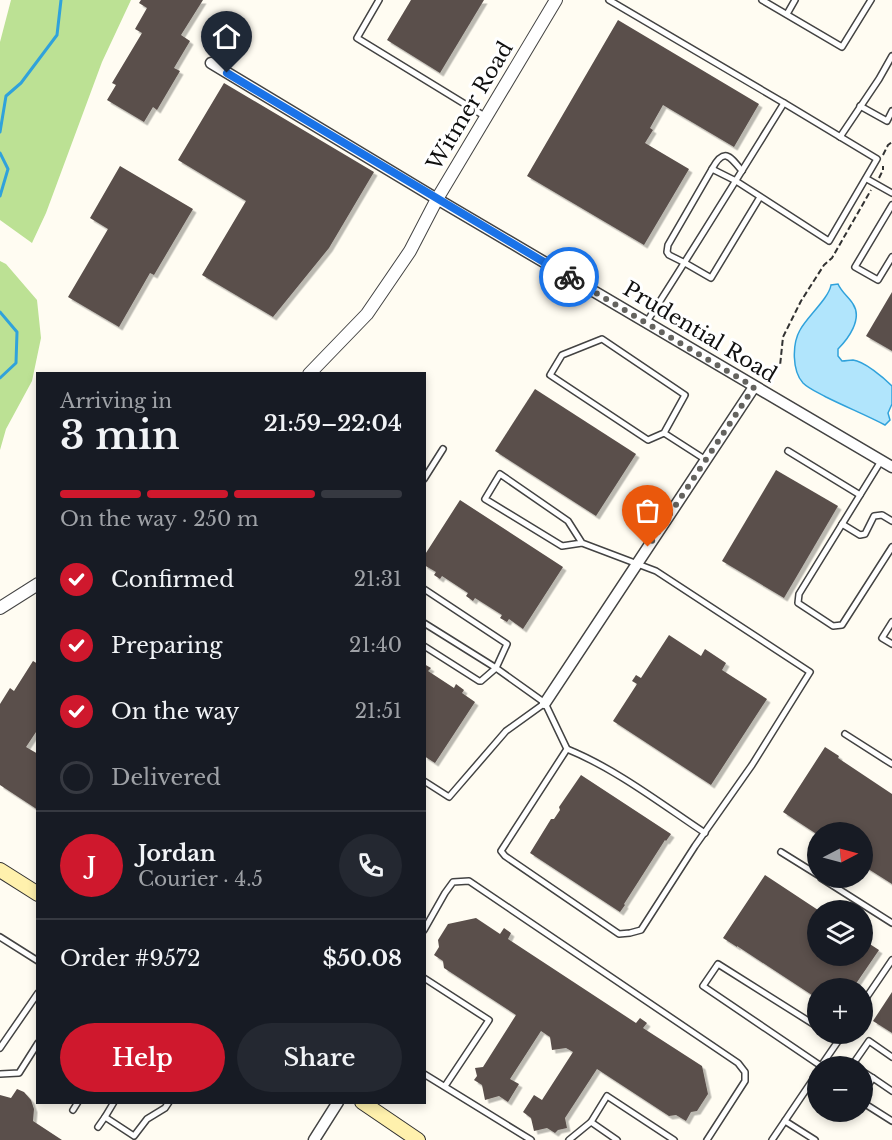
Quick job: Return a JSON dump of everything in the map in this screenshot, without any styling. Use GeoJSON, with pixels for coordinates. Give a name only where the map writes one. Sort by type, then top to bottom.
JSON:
{"type":"FeatureCollection","features":[{"type":"Feature","properties":{"kind":"main road"},"geometry":{"type":"LineString","coordinates":[[0,870],[36,893]]}},
{"type":"Feature","properties":{"kind":"main road"},"geometry":{"type":"LineString","coordinates":[[365,1104],[418,1140]]}},
{"type":"Feature","properties":{"kind":"street","name":"Witmer Road"},"geometry":{"type":"LineString","coordinates":[[311,372],[368,314],[410,251],[437,199],[556,0]]}},
{"type":"Feature","properties":{"kind":"street","name":"Prudential Road"},"geometry":{"type":"LineString","coordinates":[[211,63],[892,467]]}},
{"type":"Feature","properties":{"kind":"street"},"geometry":{"type":"LineString","coordinates":[[545,704],[754,387]]}},
{"type":"Feature","properties":{"kind":"street"},"geometry":{"type":"LineString","coordinates":[[0,608],[36,585]]}},
{"type":"Feature","properties":{"kind":"street"},"geometry":{"type":"LineString","coordinates":[[314,1140],[337,1104]]}},
{"type":"Feature","properties":{"kind":"lane"},"geometry":{"type":"LineString","coordinates":[[379,0],[357,38],[486,117]]}},
{"type":"Feature","properties":{"kind":"lane"},"geometry":{"type":"LineString","coordinates":[[609,0],[877,159],[829,241],[736,181],[712,169]]}},
{"type":"Feature","properties":{"kind":"lane"},"geometry":{"type":"LineString","coordinates":[[762,0],[842,47],[871,0]]}},
{"type":"Feature","properties":{"kind":"lane"},"geometry":{"type":"LineString","coordinates":[[787,15],[795,0]]}},
{"type":"Feature","properties":{"kind":"lane"},"geometry":{"type":"LineString","coordinates":[[840,137],[892,56]]}},
{"type":"Feature","properties":{"kind":"lane"},"geometry":{"type":"LineString","coordinates":[[646,323],[784,104]]}},
{"type":"Feature","properties":{"kind":"lane"},"geometry":{"type":"LineString","coordinates":[[860,106],[887,121],[892,111]]}},
{"type":"Feature","properties":{"kind":"lane"},"geometry":{"type":"LineString","coordinates":[[742,171],[726,156],[718,159],[668,245],[669,255],[711,278],[760,197]]}},
{"type":"Feature","properties":{"kind":"lane"},"geometry":{"type":"LineString","coordinates":[[867,179],[892,193]]}},
{"type":"Feature","properties":{"kind":"lane"},"geometry":{"type":"LineString","coordinates":[[892,206],[855,267],[878,280],[892,257]]}},
{"type":"Feature","properties":{"kind":"lane"},"geometry":{"type":"LineString","coordinates":[[602,339],[685,395],[664,433],[648,440],[549,375],[562,355],[602,339]]}},
{"type":"Feature","properties":{"kind":"lane"},"geometry":{"type":"LineString","coordinates":[[664,433],[706,460]]}},
{"type":"Feature","properties":{"kind":"lane"},"geometry":{"type":"LineString","coordinates":[[426,476],[443,448]]}},
{"type":"Feature","properties":{"kind":"lane"},"geometry":{"type":"LineString","coordinates":[[788,451],[860,495]]}},
{"type":"Feature","properties":{"kind":"lane"},"geometry":{"type":"LineString","coordinates":[[881,461],[799,594],[798,603],[833,626],[842,625],[892,548]]}},
{"type":"Feature","properties":{"kind":"lane"},"geometry":{"type":"LineString","coordinates":[[567,749],[501,851],[619,934],[640,930],[752,765],[810,672],[656,571],[582,543],[562,546],[485,499],[500,474],[568,521],[582,543]]}},
{"type":"Feature","properties":{"kind":"lane"},"geometry":{"type":"LineString","coordinates":[[842,524],[860,535],[865,534],[874,516],[882,515],[892,521]]}},
{"type":"Feature","properties":{"kind":"lane"},"geometry":{"type":"LineString","coordinates":[[426,590],[507,644],[496,668],[484,680],[479,681],[426,647]]}},
{"type":"Feature","properties":{"kind":"lane"},"geometry":{"type":"LineString","coordinates":[[892,622],[882,638],[892,644]]}},
{"type":"Feature","properties":{"kind":"lane"},"geometry":{"type":"LineString","coordinates":[[426,624],[496,668],[545,704],[567,749],[609,770],[705,833]]}},
{"type":"Feature","properties":{"kind":"lane"},"geometry":{"type":"LineString","coordinates":[[426,782],[449,797],[506,731],[545,704]]}},
{"type":"Feature","properties":{"kind":"lane"},"geometry":{"type":"LineString","coordinates":[[845,734],[892,764]]}},
{"type":"Feature","properties":{"kind":"lane"},"geometry":{"type":"LineString","coordinates":[[781,852],[807,868]]}},
{"type":"Feature","properties":{"kind":"lane"},"geometry":{"type":"LineString","coordinates":[[426,926],[453,882],[469,881],[738,1063],[745,1072],[745,1081],[707,1140]]}},
{"type":"Feature","properties":{"kind":"lane"},"geometry":{"type":"LineString","coordinates":[[838,888],[892,923]]}},
{"type":"Feature","properties":{"kind":"lane"},"geometry":{"type":"LineString","coordinates":[[0,937],[36,960]]}},
{"type":"Feature","properties":{"kind":"lane"},"geometry":{"type":"LineString","coordinates":[[873,988],[892,960]]}},
{"type":"Feature","properties":{"kind":"lane"},"geometry":{"type":"LineString","coordinates":[[807,1020],[718,963],[703,986],[807,1057]]}},
{"type":"Feature","properties":{"kind":"lane"},"geometry":{"type":"LineString","coordinates":[[426,979],[489,1020],[445,1086]]}},
{"type":"Feature","properties":{"kind":"lane"},"geometry":{"type":"LineString","coordinates":[[0,1048],[36,996]]}},
{"type":"Feature","properties":{"kind":"lane"},"geometry":{"type":"LineString","coordinates":[[859,1056],[869,1041],[892,1057]]}},
{"type":"Feature","properties":{"kind":"lane"},"geometry":{"type":"LineString","coordinates":[[0,1074],[19,1073],[36,1046]]}},
{"type":"Feature","properties":{"kind":"lane"},"geometry":{"type":"LineString","coordinates":[[426,1075],[531,1140]]}},
{"type":"Feature","properties":{"kind":"lane"},"geometry":{"type":"LineString","coordinates":[[873,1078],[892,1091]]}},
{"type":"Feature","properties":{"kind":"lane"},"geometry":{"type":"LineString","coordinates":[[772,1140],[807,1088]]}},
{"type":"Feature","properties":{"kind":"lane"},"geometry":{"type":"LineString","coordinates":[[569,1140],[591,1122],[607,1096],[674,1140]]}},
{"type":"Feature","properties":{"kind":"lane"},"geometry":{"type":"LineString","coordinates":[[73,1110],[77,1104]]}},
{"type":"Feature","properties":{"kind":"lane"},"geometry":{"type":"LineString","coordinates":[[98,1127],[113,1104]]}},
{"type":"Feature","properties":{"kind":"lane"},"geometry":{"type":"LineString","coordinates":[[105,1117],[133,1138],[147,1119],[168,1104]]}},
{"type":"Feature","properties":{"kind":"lane"},"geometry":{"type":"LineString","coordinates":[[873,1109],[892,1121]]}},
{"type":"Feature","properties":{"kind":"lane"},"geometry":{"type":"LineString","coordinates":[[785,1121],[815,1140]]}},
{"type":"Feature","properties":{"kind":"lane"},"geometry":{"type":"LineString","coordinates":[[591,1122],[617,1140]]}},
{"type":"Feature","properties":{"kind":"path"},"geometry":{"type":"LineString","coordinates":[[753,368],[771,380],[780,366],[783,337],[801,301],[831,258],[875,184],[883,170],[883,154],[892,142]]}},
{"type":"Feature","properties":{"kind":"green space"},"geometry":{"type":"Polygon","coordinates":[[[11,0],[131,0],[102,62],[46,213],[32,243],[0,220],[0,42],[11,0]]]}},
{"type":"Feature","properties":{"kind":"green space"},"geometry":{"type":"Polygon","coordinates":[[[0,261],[6,264],[37,300],[41,338],[32,381],[6,429],[0,450],[0,261]]]}},
{"type":"Feature","properties":{"kind":"water"},"geometry":{"type":"Polygon","coordinates":[[[838,284],[853,304],[856,316],[850,334],[838,349],[838,356],[842,361],[853,360],[863,363],[892,386],[892,404],[888,413],[890,420],[885,425],[811,389],[803,383],[797,372],[795,350],[797,336],[826,296],[831,285],[838,284]]]}},
{"type":"Feature","properties":{"kind":"building"},"geometry":{"type":"Polygon","coordinates":[[[141,0],[203,0],[181,35],[190,41],[174,68],[180,71],[157,110],[153,107],[144,122],[107,100],[116,85],[112,83],[142,33],[135,29],[147,8],[139,3],[141,0]]]}},
{"type":"Feature","properties":{"kind":"building"},"geometry":{"type":"Polygon","coordinates":[[[411,0],[484,0],[440,73],[387,40],[411,0]]]}},
{"type":"Feature","properties":{"kind":"building"},"geometry":{"type":"Polygon","coordinates":[[[618,20],[759,104],[734,147],[663,105],[650,128],[653,130],[645,143],[689,169],[644,245],[527,176],[618,20]]]}},
{"type":"Feature","properties":{"kind":"building"},"geometry":{"type":"Polygon","coordinates":[[[224,83],[374,172],[329,248],[273,317],[202,275],[246,201],[178,160],[224,83]]]}},
{"type":"Feature","properties":{"kind":"building"},"geometry":{"type":"Polygon","coordinates":[[[120,166],[193,209],[154,275],[150,273],[119,327],[68,297],[108,229],[90,218],[120,166]]]}},
{"type":"Feature","properties":{"kind":"building"},"geometry":{"type":"Polygon","coordinates":[[[892,292],[892,351],[866,336],[892,292]]]}},
{"type":"Feature","properties":{"kind":"building"},"geometry":{"type":"Polygon","coordinates":[[[535,389],[636,454],[596,516],[495,451],[535,389]]]}},
{"type":"Feature","properties":{"kind":"building"},"geometry":{"type":"Polygon","coordinates":[[[776,470],[838,506],[784,598],[722,561],[776,470]]]}},
{"type":"Feature","properties":{"kind":"building"},"geometry":{"type":"Polygon","coordinates":[[[460,500],[563,567],[523,629],[509,619],[507,622],[500,618],[502,615],[475,598],[473,601],[466,596],[468,593],[442,576],[440,579],[434,575],[436,572],[426,566],[426,553],[460,500]]]}},
{"type":"Feature","properties":{"kind":"building"},"geometry":{"type":"Polygon","coordinates":[[[669,635],[701,656],[705,649],[726,663],[722,670],[767,699],[711,785],[613,721],[637,684],[632,681],[636,675],[641,678],[669,635]]]}},
{"type":"Feature","properties":{"kind":"building"},"geometry":{"type":"Polygon","coordinates":[[[33,661],[36,663],[36,732],[26,747],[36,753],[36,809],[0,785],[0,704],[10,688],[14,691],[33,661]]]}},
{"type":"Feature","properties":{"kind":"building"},"geometry":{"type":"Polygon","coordinates":[[[426,665],[431,668],[428,671],[454,688],[456,684],[464,690],[462,693],[475,702],[435,763],[426,757],[426,665]]]}},
{"type":"Feature","properties":{"kind":"building"},"geometry":{"type":"Polygon","coordinates":[[[825,747],[839,756],[838,758],[892,794],[892,884],[873,872],[873,822],[807,822],[807,828],[783,812],[825,747]]]}},
{"type":"Feature","properties":{"kind":"building"},"geometry":{"type":"Polygon","coordinates":[[[581,775],[671,834],[620,912],[530,853],[581,775]]]}},
{"type":"Feature","properties":{"kind":"building"},"geometry":{"type":"Polygon","coordinates":[[[765,875],[807,903],[807,966],[868,966],[860,978],[807,978],[807,992],[723,938],[765,875]]]}},
{"type":"Feature","properties":{"kind":"building"},"geometry":{"type":"Polygon","coordinates":[[[476,918],[500,934],[504,928],[511,933],[508,939],[636,1023],[640,1018],[647,1023],[643,1028],[702,1066],[708,1094],[697,1111],[691,1112],[686,1121],[676,1115],[669,1116],[597,1069],[565,1118],[567,1128],[555,1133],[547,1128],[534,1131],[531,1118],[523,1112],[534,1095],[542,1100],[573,1052],[566,1048],[552,1050],[550,1037],[541,1031],[510,1079],[519,1084],[508,1102],[499,1096],[485,1100],[482,1085],[474,1080],[477,1076],[475,1068],[483,1067],[516,1015],[444,968],[443,961],[434,955],[439,947],[438,940],[448,924],[476,918]]]}},
{"type":"Feature","properties":{"kind":"building"},"geometry":{"type":"Polygon","coordinates":[[[873,946],[879,950],[873,959],[873,946]]]}},
{"type":"Feature","properties":{"kind":"building"},"geometry":{"type":"Polygon","coordinates":[[[892,992],[892,1033],[873,1021],[892,992]]]}},
{"type":"Feature","properties":{"kind":"building"},"geometry":{"type":"Polygon","coordinates":[[[17,1089],[24,1092],[31,1100],[34,1109],[33,1121],[62,1140],[0,1140],[0,1095],[11,1098],[17,1089]]]}},
{"type":"Feature","properties":{"kind":"waterway"},"geometry":{"type":"LineString","coordinates":[[0,132],[6,96],[21,83],[57,35],[61,0]]}},
{"type":"Feature","properties":{"kind":"waterway"},"geometry":{"type":"LineString","coordinates":[[0,153],[8,169],[0,196]]}},
{"type":"Feature","properties":{"kind":"waterway"},"geometry":{"type":"LineString","coordinates":[[0,312],[17,332],[16,363],[0,378]]}},
{"type":"Feature","properties":{"kind":"way so far"},"geometry":{"type":"LineString","coordinates":[[569,277],[754,387],[648,547]]}},
{"type":"Feature","properties":{"kind":"route"},"geometry":{"type":"LineString","coordinates":[[227,73],[569,277]]}}]}
